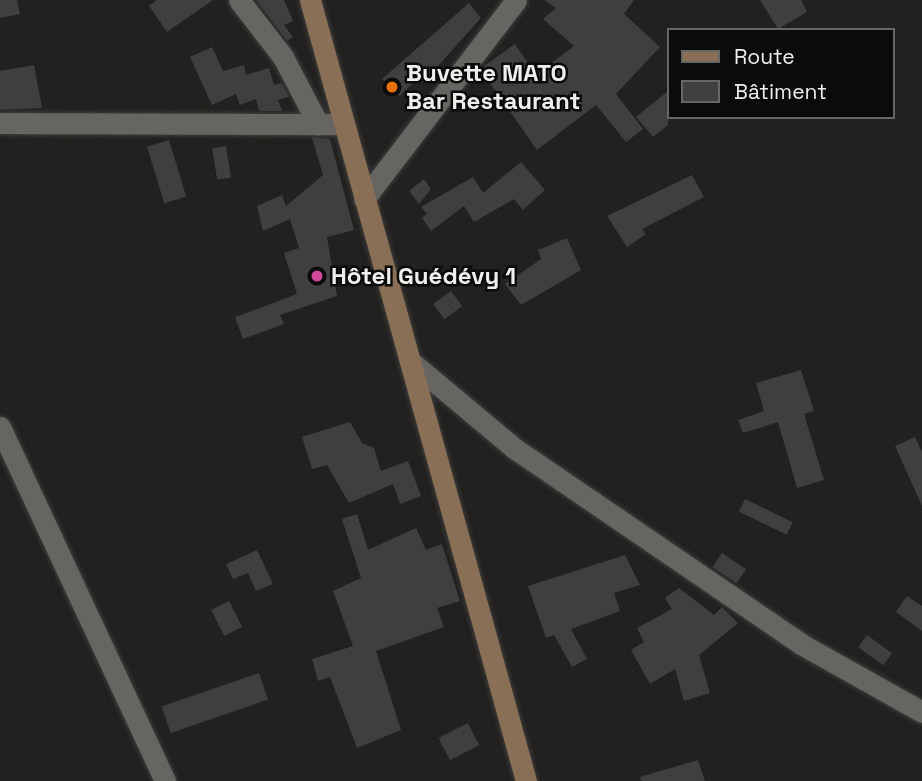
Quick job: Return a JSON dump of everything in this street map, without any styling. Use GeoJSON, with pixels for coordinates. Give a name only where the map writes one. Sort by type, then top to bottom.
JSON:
{"type":"FeatureCollection","features":[{"type":"Feature","properties":{"kind":"main road"},"geometry":{"type":"LineString","coordinates":[[310,0],[526,781]]}},
{"type":"Feature","properties":{"kind":"street"},"geometry":{"type":"LineString","coordinates":[[239,0],[283,57],[318,124]]}},
{"type":"Feature","properties":{"kind":"street"},"geometry":{"type":"LineString","coordinates":[[364,199],[516,0]]}},
{"type":"Feature","properties":{"kind":"street"},"geometry":{"type":"LineString","coordinates":[[0,122],[344,124]]}},
{"type":"Feature","properties":{"kind":"street"},"geometry":{"type":"LineString","coordinates":[[410,361],[526,456],[801,644],[922,712]]}},
{"type":"Feature","properties":{"kind":"street"},"geometry":{"type":"LineString","coordinates":[[0,427],[165,781]]}},
{"type":"Feature","properties":{"kind":"building"},"geometry":{"type":"Polygon","coordinates":[[[0,0],[17,0],[20,14],[0,18],[0,0]]]}},
{"type":"Feature","properties":{"kind":"building"},"geometry":{"type":"Polygon","coordinates":[[[157,0],[213,0],[167,32],[149,6],[157,0]]]}},
{"type":"Feature","properties":{"kind":"building"},"geometry":{"type":"Polygon","coordinates":[[[256,0],[284,0],[293,21],[284,25],[293,37],[287,41],[256,0]]]}},
{"type":"Feature","properties":{"kind":"building"},"geometry":{"type":"Polygon","coordinates":[[[544,0],[634,0],[624,14],[660,47],[616,94],[643,129],[626,142],[596,105],[537,150],[480,69],[515,44],[536,75],[574,46],[543,19],[556,8],[544,0]]]}},
{"type":"Feature","properties":{"kind":"building"},"geometry":{"type":"Polygon","coordinates":[[[760,0],[801,0],[807,12],[777,28],[760,0]]]}},
{"type":"Feature","properties":{"kind":"building"},"geometry":{"type":"Polygon","coordinates":[[[469,3],[481,18],[428,77],[423,73],[400,96],[382,79],[469,3]]]}},
{"type":"Feature","properties":{"kind":"building"},"geometry":{"type":"Polygon","coordinates":[[[212,47],[223,71],[244,65],[246,75],[269,68],[274,85],[282,83],[289,97],[278,100],[282,111],[259,111],[256,99],[240,105],[236,94],[212,105],[190,57],[212,47]]]}},
{"type":"Feature","properties":{"kind":"building"},"geometry":{"type":"Polygon","coordinates":[[[34,65],[42,108],[0,110],[0,71],[34,65]]]}},
{"type":"Feature","properties":{"kind":"building"},"geometry":{"type":"Polygon","coordinates":[[[666,93],[668,125],[653,137],[636,117],[666,93]]]}},
{"type":"Feature","properties":{"kind":"building"},"geometry":{"type":"Polygon","coordinates":[[[312,137],[330,139],[354,230],[327,237],[337,296],[280,315],[284,324],[243,339],[235,317],[297,294],[284,253],[299,248],[290,219],[263,231],[257,206],[282,195],[286,206],[323,175],[312,137]]]}},
{"type":"Feature","properties":{"kind":"building"},"geometry":{"type":"Polygon","coordinates":[[[169,140],[186,196],[164,203],[147,147],[169,140]]]}},
{"type":"Feature","properties":{"kind":"building"},"geometry":{"type":"Polygon","coordinates":[[[226,146],[231,178],[217,180],[212,148],[226,146]]]}},
{"type":"Feature","properties":{"kind":"building"},"geometry":{"type":"Polygon","coordinates":[[[521,162],[545,190],[523,210],[514,199],[474,222],[464,206],[431,231],[422,218],[427,214],[421,207],[473,177],[483,193],[521,162]]]}},
{"type":"Feature","properties":{"kind":"building"},"geometry":{"type":"Polygon","coordinates":[[[692,175],[704,197],[642,229],[646,234],[627,247],[607,216],[692,175]]]}},
{"type":"Feature","properties":{"kind":"building"},"geometry":{"type":"Polygon","coordinates":[[[424,179],[431,189],[419,204],[409,191],[424,179]]]}},
{"type":"Feature","properties":{"kind":"building"},"geometry":{"type":"Polygon","coordinates":[[[567,238],[581,270],[521,305],[505,284],[541,259],[538,250],[567,238]]]}},
{"type":"Feature","properties":{"kind":"building"},"geometry":{"type":"Polygon","coordinates":[[[451,291],[462,306],[444,319],[433,304],[451,291]]]}},
{"type":"Feature","properties":{"kind":"building"},"geometry":{"type":"Polygon","coordinates":[[[801,370],[814,411],[804,414],[824,480],[797,488],[778,422],[743,433],[738,420],[764,411],[756,383],[801,370]]]}},
{"type":"Feature","properties":{"kind":"building"},"geometry":{"type":"Polygon","coordinates":[[[350,422],[362,443],[374,448],[381,471],[408,461],[421,496],[400,504],[393,484],[349,503],[327,465],[312,469],[302,437],[350,422]]]}},
{"type":"Feature","properties":{"kind":"building"},"geometry":{"type":"Polygon","coordinates":[[[915,437],[922,452],[922,506],[895,446],[915,437]]]}},
{"type":"Feature","properties":{"kind":"building"},"geometry":{"type":"Polygon","coordinates":[[[745,499],[793,522],[786,535],[739,512],[745,499]]]}},
{"type":"Feature","properties":{"kind":"building"},"geometry":{"type":"Polygon","coordinates":[[[357,514],[368,550],[416,528],[426,550],[442,544],[460,601],[437,608],[444,627],[376,651],[401,730],[357,748],[330,677],[318,681],[312,659],[353,646],[333,591],[361,578],[342,519],[357,514]]]}},
{"type":"Feature","properties":{"kind":"building"},"geometry":{"type":"Polygon","coordinates":[[[257,550],[273,584],[256,591],[248,573],[233,579],[226,564],[257,550]]]}},
{"type":"Feature","properties":{"kind":"building"},"geometry":{"type":"Polygon","coordinates":[[[722,553],[746,569],[737,583],[712,567],[722,553]]]}},
{"type":"Feature","properties":{"kind":"building"},"geometry":{"type":"Polygon","coordinates":[[[625,555],[640,585],[614,593],[620,611],[571,629],[587,659],[572,667],[554,635],[546,638],[528,586],[625,555]]]}},
{"type":"Feature","properties":{"kind":"building"},"geometry":{"type":"Polygon","coordinates":[[[679,588],[714,615],[722,607],[738,623],[699,655],[710,693],[684,701],[675,669],[650,684],[631,650],[644,642],[637,628],[672,609],[665,598],[679,588]]]}},
{"type":"Feature","properties":{"kind":"building"},"geometry":{"type":"Polygon","coordinates":[[[907,596],[922,606],[922,631],[896,612],[907,596]]]}},
{"type":"Feature","properties":{"kind":"building"},"geometry":{"type":"Polygon","coordinates":[[[229,601],[242,627],[224,636],[211,610],[229,601]]]}},
{"type":"Feature","properties":{"kind":"building"},"geometry":{"type":"Polygon","coordinates":[[[867,635],[892,653],[883,665],[858,647],[867,635]]]}},
{"type":"Feature","properties":{"kind":"building"},"geometry":{"type":"Polygon","coordinates":[[[259,673],[268,699],[171,733],[162,707],[259,673]]]}},
{"type":"Feature","properties":{"kind":"building"},"geometry":{"type":"Polygon","coordinates":[[[468,723],[479,745],[450,760],[439,738],[468,723]]]}},
{"type":"Feature","properties":{"kind":"building"},"geometry":{"type":"Polygon","coordinates":[[[698,760],[705,781],[641,781],[640,777],[698,760]]]}},
{"type":"Feature","properties":{"kind":"place","name":"Buvette MATO Bar Restaurant"},"geometry":{"type":"Point","coordinates":[392,87]}},
{"type":"Feature","properties":{"kind":"place","name":"Hôtel Guédévy 1"},"geometry":{"type":"Point","coordinates":[317,276]}}]}
